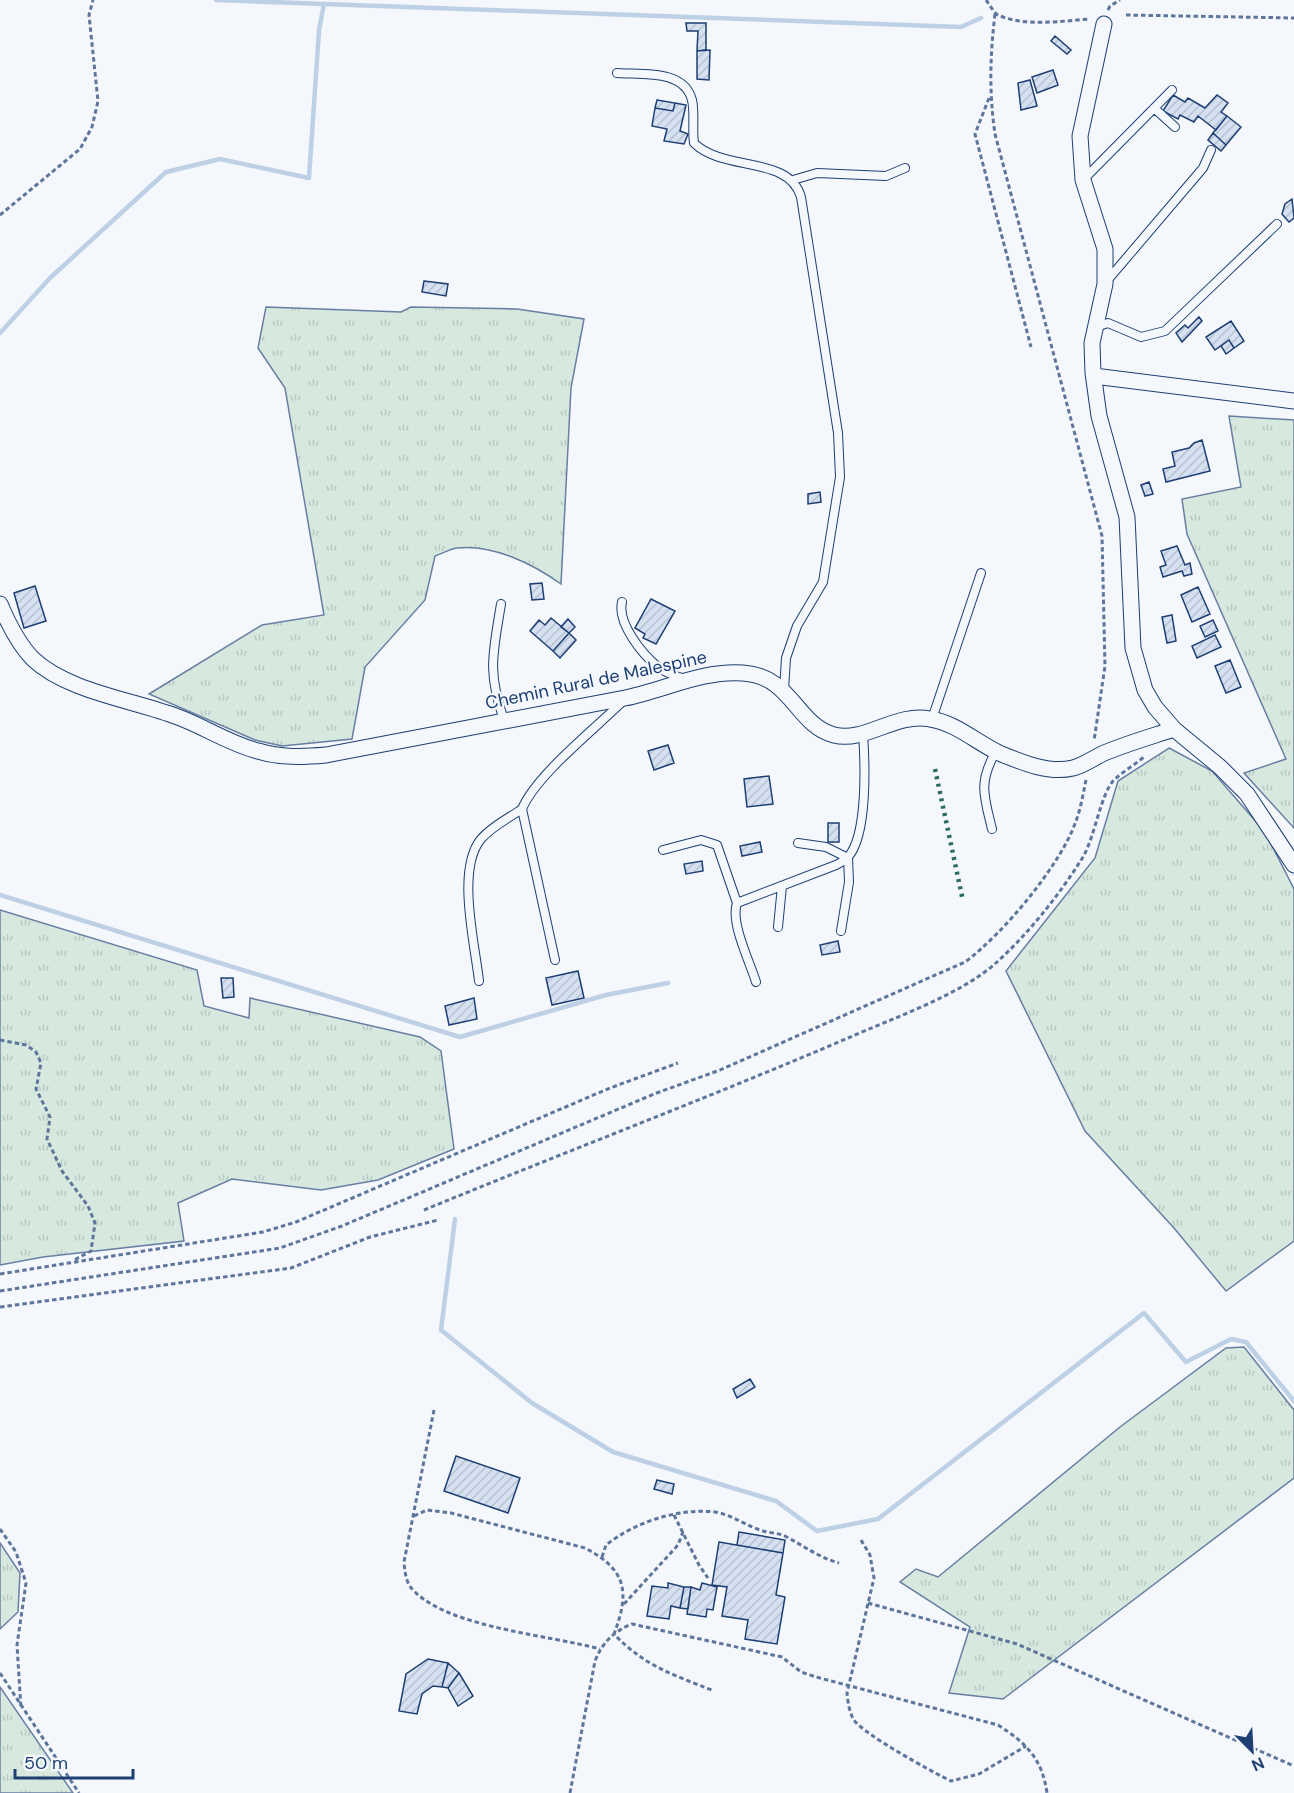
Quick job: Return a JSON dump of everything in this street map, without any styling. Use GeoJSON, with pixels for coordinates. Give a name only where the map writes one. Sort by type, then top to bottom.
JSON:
{"type":"FeatureCollection","features":[{"type":"Feature","properties":{"kind":"street"},"geometry":{"type":"LineString","coordinates":[[1100,21],[1080,136],[1083,180],[1105,249],[1105,284],[1092,344],[1094,376],[1099,416],[1126,518],[1133,648],[1145,690],[1155,707],[1174,729],[1220,767],[1247,794],[1294,865]]}},
{"type":"Feature","properties":{"kind":"street"},"geometry":{"type":"LineString","coordinates":[[1094,376],[1294,401]]}},
{"type":"Feature","properties":{"kind":"street","name":"Chemin Rural de Malespine"},"geometry":{"type":"LineString","coordinates":[[0,604],[26,650],[48,669],[72,682],[178,717],[256,751],[276,755],[314,756],[627,697],[689,681],[699,676],[747,673],[772,681],[784,690],[819,728],[833,735],[863,733],[886,723],[910,718],[932,719],[957,729],[996,751],[1040,767],[1059,770],[1072,769],[1101,754],[1174,729]]}},
{"type":"Feature","properties":{"kind":"lane"},"geometry":{"type":"LineString","coordinates":[[617,73],[669,76],[680,82],[687,89],[692,101],[694,142],[702,151],[720,158],[781,173],[793,180],[801,198],[817,288],[838,433],[840,477],[823,582],[797,626],[786,658],[784,690]]}},
{"type":"Feature","properties":{"kind":"lane"},"geometry":{"type":"LineString","coordinates":[[1083,180],[1172,90]]}},
{"type":"Feature","properties":{"kind":"lane"},"geometry":{"type":"LineString","coordinates":[[1154,108],[1175,127]]}},
{"type":"Feature","properties":{"kind":"lane"},"geometry":{"type":"LineString","coordinates":[[1105,284],[1203,168],[1211,150]]}},
{"type":"Feature","properties":{"kind":"lane"},"geometry":{"type":"LineString","coordinates":[[793,180],[817,173],[886,176],[906,168]]}},
{"type":"Feature","properties":{"kind":"lane"},"geometry":{"type":"LineString","coordinates":[[1095,328],[1108,323],[1141,337],[1165,332],[1277,224]]}},
{"type":"Feature","properties":{"kind":"lane"},"geometry":{"type":"LineString","coordinates":[[932,719],[981,573]]}},
{"type":"Feature","properties":{"kind":"lane"},"geometry":{"type":"LineString","coordinates":[[622,602],[621,619],[650,659],[660,669],[689,681]]}},
{"type":"Feature","properties":{"kind":"lane"},"geometry":{"type":"LineString","coordinates":[[501,604],[491,664],[494,689],[504,720]]}},
{"type":"Feature","properties":{"kind":"lane"},"geometry":{"type":"LineString","coordinates":[[479,981],[468,886],[471,859],[480,841],[522,808],[526,798],[539,783],[627,697]]}},
{"type":"Feature","properties":{"kind":"lane"},"geometry":{"type":"LineString","coordinates":[[841,931],[849,882],[848,858],[860,831],[865,760],[863,733]]}},
{"type":"Feature","properties":{"kind":"lane"},"geometry":{"type":"LineString","coordinates":[[992,829],[983,790],[984,776],[996,751]]}},
{"type":"Feature","properties":{"kind":"lane"},"geometry":{"type":"LineString","coordinates":[[522,808],[555,960]]}},
{"type":"Feature","properties":{"kind":"lane"},"geometry":{"type":"LineString","coordinates":[[663,850],[701,840],[717,845],[737,903],[736,922],[756,982]]}},
{"type":"Feature","properties":{"kind":"lane"},"geometry":{"type":"LineString","coordinates":[[798,843],[826,847],[848,858]]}},
{"type":"Feature","properties":{"kind":"lane"},"geometry":{"type":"LineString","coordinates":[[737,903],[836,865],[848,858]]}},
{"type":"Feature","properties":{"kind":"lane"},"geometry":{"type":"LineString","coordinates":[[778,927],[782,886]]}},
{"type":"Feature","properties":{"kind":"path"},"geometry":{"type":"LineString","coordinates":[[0,215],[80,149],[92,127],[98,101],[89,15],[93,0]]}},
{"type":"Feature","properties":{"kind":"path"},"geometry":{"type":"LineString","coordinates":[[986,0],[995,14],[1013,20],[1100,21]]}},
{"type":"Feature","properties":{"kind":"path"},"geometry":{"type":"LineString","coordinates":[[0,1291],[294,1244],[342,1226],[654,1094],[720,1070],[965,962],[980,951],[1009,921],[1060,855],[1076,822],[1090,761],[1105,666],[1102,536],[995,134],[990,97],[990,52],[995,14]]}},
{"type":"Feature","properties":{"kind":"path"},"geometry":{"type":"LineString","coordinates":[[1126,15],[1294,18]]}},
{"type":"Feature","properties":{"kind":"path"},"geometry":{"type":"LineString","coordinates":[[990,97],[975,135],[1031,347]]}},
{"type":"Feature","properties":{"kind":"path"},"geometry":{"type":"LineString","coordinates":[[424,1210],[640,1121],[733,1088],[916,1008],[976,979],[1017,942],[1053,898],[1093,837],[1113,782],[1148,753],[1159,734]]}},
{"type":"Feature","properties":{"kind":"path"},"geometry":{"type":"LineString","coordinates":[[0,1040],[26,1045],[36,1052],[41,1063],[36,1089],[50,1117],[47,1139],[52,1151],[88,1206],[95,1223],[91,1251],[69,1263]]}},
{"type":"Feature","properties":{"kind":"path"},"geometry":{"type":"LineString","coordinates":[[0,1274],[263,1232],[296,1222],[610,1088],[678,1063]]}},
{"type":"Feature","properties":{"kind":"path"},"geometry":{"type":"LineString","coordinates":[[0,1307],[291,1268],[370,1237],[438,1220]]}},
{"type":"Feature","properties":{"kind":"path"},"geometry":{"type":"LineString","coordinates":[[434,1410],[404,1562],[405,1577],[414,1592],[443,1611],[472,1620],[600,1649]]}},
{"type":"Feature","properties":{"kind":"path"},"geometry":{"type":"LineString","coordinates":[[414,1516],[427,1510],[451,1513],[585,1548],[602,1557],[617,1575],[623,1588],[624,1604],[614,1634]]}},
{"type":"Feature","properties":{"kind":"path"},"geometry":{"type":"LineString","coordinates":[[602,1557],[602,1551],[606,1545],[631,1528],[674,1515],[716,1512],[743,1520],[762,1531],[783,1535],[820,1558],[839,1563]]}},
{"type":"Feature","properties":{"kind":"path"},"geometry":{"type":"LineString","coordinates":[[674,1515],[708,1578]]}},
{"type":"Feature","properties":{"kind":"path"},"geometry":{"type":"LineString","coordinates":[[0,1529],[16,1552],[26,1583],[17,1645],[21,1709]]}},
{"type":"Feature","properties":{"kind":"path"},"geometry":{"type":"LineString","coordinates":[[624,1604],[678,1545],[683,1532]]}},
{"type":"Feature","properties":{"kind":"path"},"geometry":{"type":"LineString","coordinates":[[861,1539],[870,1555],[874,1569],[849,1686],[848,1706],[855,1721],[868,1732],[951,1780],[979,1774],[1026,1746]]}},
{"type":"Feature","properties":{"kind":"path"},"geometry":{"type":"LineString","coordinates":[[868,1603],[1017,1644],[1294,1766]]}},
{"type":"Feature","properties":{"kind":"path"},"geometry":{"type":"LineString","coordinates":[[570,1793],[600,1649],[614,1634],[632,1624],[782,1657],[801,1672],[998,1725],[1026,1746],[1039,1762],[1047,1793]]}},
{"type":"Feature","properties":{"kind":"path"},"geometry":{"type":"LineString","coordinates":[[614,1634],[632,1653],[648,1664],[714,1691]]}},
{"type":"Feature","properties":{"kind":"path"},"geometry":{"type":"LineString","coordinates":[[0,1672],[21,1709],[80,1793]]}},
{"type":"Feature","properties":{"kind":"green space"},"geometry":{"type":"Polygon","coordinates":[[[266,307],[401,312],[411,307],[517,309],[584,319],[571,388],[561,584],[538,569],[498,552],[457,548],[435,556],[425,600],[365,667],[352,739],[282,746],[255,740],[149,694],[262,625],[324,615],[285,388],[258,348],[266,307]]]}},
{"type":"Feature","properties":{"kind":"green space"},"geometry":{"type":"Polygon","coordinates":[[[1229,416],[1294,420],[1294,828],[1244,773],[1286,759],[1187,534],[1182,499],[1241,487],[1229,416]]]}},
{"type":"Feature","properties":{"kind":"green space"},"geometry":{"type":"Polygon","coordinates":[[[1169,748],[1212,771],[1265,832],[1294,889],[1294,1241],[1226,1291],[1174,1228],[1085,1131],[1006,971],[1095,858],[1118,781],[1169,748]]]}},
{"type":"Feature","properties":{"kind":"green space"},"geometry":{"type":"Polygon","coordinates":[[[0,910],[197,970],[204,1006],[249,1018],[250,998],[420,1037],[441,1051],[454,1149],[378,1180],[321,1190],[232,1179],[178,1203],[184,1241],[43,1257],[0,1265],[0,910]]]}},
{"type":"Feature","properties":{"kind":"green space"},"geometry":{"type":"Polygon","coordinates":[[[1244,1347],[1294,1410],[1294,1478],[1003,1699],[949,1693],[970,1627],[900,1582],[916,1569],[938,1577],[1120,1427],[1226,1348],[1244,1347]]]}},
{"type":"Feature","properties":{"kind":"green space"},"geometry":{"type":"Polygon","coordinates":[[[0,1543],[20,1573],[18,1612],[0,1629],[0,1543]]]}},
{"type":"Feature","properties":{"kind":"green space"},"geometry":{"type":"Polygon","coordinates":[[[0,1687],[73,1793],[0,1793],[0,1687]]]}},
{"type":"Feature","properties":{"kind":"building"},"geometry":{"type":"Polygon","coordinates":[[[686,23],[706,23],[706,50],[697,51],[698,31],[687,31],[686,23]]]}},
{"type":"Feature","properties":{"kind":"building"},"geometry":{"type":"Polygon","coordinates":[[[1055,36],[1071,50],[1067,54],[1051,41],[1055,36]]]}},
{"type":"Feature","properties":{"kind":"building"},"geometry":{"type":"Polygon","coordinates":[[[710,50],[709,80],[697,79],[697,51],[710,50]]]}},
{"type":"Feature","properties":{"kind":"building"},"geometry":{"type":"Polygon","coordinates":[[[1053,70],[1058,85],[1037,93],[1032,77],[1053,70]]]}},
{"type":"Feature","properties":{"kind":"building"},"geometry":{"type":"Polygon","coordinates":[[[1030,80],[1037,106],[1021,110],[1018,83],[1030,80]]]}},
{"type":"Feature","properties":{"kind":"building"},"geometry":{"type":"Polygon","coordinates":[[[1173,95],[1185,102],[1188,98],[1205,108],[1217,95],[1228,103],[1221,112],[1227,116],[1216,130],[1198,116],[1194,122],[1180,115],[1178,119],[1163,111],[1173,95]]]}},
{"type":"Feature","properties":{"kind":"building"},"geometry":{"type":"Polygon","coordinates":[[[657,100],[675,103],[673,111],[655,108],[657,100]]]}},
{"type":"Feature","properties":{"kind":"building"},"geometry":{"type":"Polygon","coordinates":[[[675,103],[686,105],[680,131],[688,134],[684,144],[664,141],[667,129],[652,126],[655,108],[673,111],[675,103]]]}},
{"type":"Feature","properties":{"kind":"building"},"geometry":{"type":"Polygon","coordinates":[[[1227,116],[1241,127],[1226,145],[1213,133],[1227,116]]]}},
{"type":"Feature","properties":{"kind":"building"},"geometry":{"type":"Polygon","coordinates":[[[1213,133],[1226,145],[1221,151],[1208,140],[1213,133]]]}},
{"type":"Feature","properties":{"kind":"building"},"geometry":{"type":"Polygon","coordinates":[[[1292,199],[1294,218],[1289,222],[1282,214],[1285,204],[1292,199]]]}},
{"type":"Feature","properties":{"kind":"building"},"geometry":{"type":"Polygon","coordinates":[[[424,281],[448,284],[446,296],[422,292],[424,281]]]}},
{"type":"Feature","properties":{"kind":"building"},"geometry":{"type":"Polygon","coordinates":[[[1199,317],[1202,321],[1182,342],[1176,333],[1185,325],[1188,328],[1199,317]]]}},
{"type":"Feature","properties":{"kind":"building"},"geometry":{"type":"Polygon","coordinates":[[[1231,321],[1244,341],[1234,348],[1229,340],[1215,350],[1206,337],[1231,321]]]}},
{"type":"Feature","properties":{"kind":"building"},"geometry":{"type":"Polygon","coordinates":[[[1229,340],[1234,348],[1226,354],[1221,346],[1229,340]]]}},
{"type":"Feature","properties":{"kind":"building"},"geometry":{"type":"Polygon","coordinates":[[[1202,440],[1210,471],[1166,482],[1163,469],[1175,466],[1172,452],[1189,448],[1202,440]]]}},
{"type":"Feature","properties":{"kind":"building"},"geometry":{"type":"Polygon","coordinates":[[[1149,482],[1153,494],[1145,496],[1141,485],[1149,482]]]}},
{"type":"Feature","properties":{"kind":"building"},"geometry":{"type":"Polygon","coordinates":[[[820,492],[821,502],[808,504],[808,494],[820,492]]]}},
{"type":"Feature","properties":{"kind":"building"},"geometry":{"type":"Polygon","coordinates":[[[1177,546],[1185,565],[1190,563],[1192,574],[1184,576],[1182,571],[1163,577],[1160,567],[1166,565],[1161,551],[1177,546]]]}},
{"type":"Feature","properties":{"kind":"building"},"geometry":{"type":"Polygon","coordinates":[[[542,583],[544,599],[532,600],[530,584],[542,583]]]}},
{"type":"Feature","properties":{"kind":"building"},"geometry":{"type":"Polygon","coordinates":[[[35,586],[46,621],[24,628],[14,593],[35,586]]]}},
{"type":"Feature","properties":{"kind":"building"},"geometry":{"type":"Polygon","coordinates":[[[1198,587],[1210,614],[1192,622],[1181,595],[1198,587]]]}},
{"type":"Feature","properties":{"kind":"building"},"geometry":{"type":"Polygon","coordinates":[[[651,599],[675,611],[656,644],[643,638],[645,634],[635,628],[651,599]]]}},
{"type":"Feature","properties":{"kind":"building"},"geometry":{"type":"Polygon","coordinates":[[[1172,615],[1176,641],[1167,643],[1162,617],[1172,615]]]}},
{"type":"Feature","properties":{"kind":"building"},"geometry":{"type":"Polygon","coordinates":[[[551,618],[569,633],[553,651],[530,631],[539,620],[545,625],[551,618]]]}},
{"type":"Feature","properties":{"kind":"building"},"geometry":{"type":"Polygon","coordinates":[[[568,619],[575,627],[569,633],[561,627],[568,619]]]}},
{"type":"Feature","properties":{"kind":"building"},"geometry":{"type":"Polygon","coordinates":[[[1213,620],[1218,631],[1205,637],[1200,626],[1213,620]]]}},
{"type":"Feature","properties":{"kind":"building"},"geometry":{"type":"Polygon","coordinates":[[[569,633],[576,640],[560,658],[553,651],[569,633]]]}},
{"type":"Feature","properties":{"kind":"building"},"geometry":{"type":"Polygon","coordinates":[[[1215,635],[1221,647],[1197,658],[1192,646],[1215,635]]]}},
{"type":"Feature","properties":{"kind":"building"},"geometry":{"type":"Polygon","coordinates":[[[1230,660],[1241,687],[1226,693],[1215,666],[1230,660]]]}},
{"type":"Feature","properties":{"kind":"building"},"geometry":{"type":"Polygon","coordinates":[[[668,745],[674,763],[654,770],[648,751],[668,745]]]}},
{"type":"Feature","properties":{"kind":"building"},"geometry":{"type":"Polygon","coordinates":[[[769,776],[773,804],[747,807],[744,779],[769,776]]]}},
{"type":"Feature","properties":{"kind":"building"},"geometry":{"type":"Polygon","coordinates":[[[828,823],[839,823],[839,842],[828,842],[828,823]]]}},
{"type":"Feature","properties":{"kind":"building"},"geometry":{"type":"Polygon","coordinates":[[[760,842],[762,852],[742,856],[740,846],[760,842]]]}},
{"type":"Feature","properties":{"kind":"building"},"geometry":{"type":"Polygon","coordinates":[[[702,861],[703,871],[686,874],[684,864],[702,861]]]}},
{"type":"Feature","properties":{"kind":"building"},"geometry":{"type":"Polygon","coordinates":[[[838,941],[840,952],[822,955],[820,945],[838,941]]]}},
{"type":"Feature","properties":{"kind":"building"},"geometry":{"type":"Polygon","coordinates":[[[578,971],[584,998],[552,1005],[546,978],[578,971]]]}},
{"type":"Feature","properties":{"kind":"building"},"geometry":{"type":"Polygon","coordinates":[[[221,978],[233,978],[234,997],[223,998],[221,978]]]}},
{"type":"Feature","properties":{"kind":"building"},"geometry":{"type":"Polygon","coordinates":[[[474,998],[477,1019],[449,1025],[445,1006],[474,998]]]}},
{"type":"Feature","properties":{"kind":"building"},"geometry":{"type":"Polygon","coordinates":[[[750,1379],[755,1387],[737,1398],[733,1389],[750,1379]]]}},
{"type":"Feature","properties":{"kind":"building"},"geometry":{"type":"Polygon","coordinates":[[[456,1456],[520,1478],[508,1513],[444,1491],[456,1456]]]}},
{"type":"Feature","properties":{"kind":"building"},"geometry":{"type":"Polygon","coordinates":[[[657,1480],[674,1484],[672,1494],[654,1489],[657,1480]]]}},
{"type":"Feature","properties":{"kind":"building"},"geometry":{"type":"Polygon","coordinates":[[[739,1532],[785,1540],[783,1553],[737,1545],[739,1532]]]}},
{"type":"Feature","properties":{"kind":"building"},"geometry":{"type":"Polygon","coordinates":[[[719,1542],[783,1553],[776,1595],[785,1597],[777,1644],[745,1639],[748,1620],[722,1616],[727,1587],[712,1585],[719,1542]]]}},
{"type":"Feature","properties":{"kind":"building"},"geometry":{"type":"Polygon","coordinates":[[[668,1583],[684,1587],[680,1608],[671,1606],[669,1619],[647,1616],[652,1586],[668,1588],[668,1583]]]}},
{"type":"Feature","properties":{"kind":"building"},"geometry":{"type":"Polygon","coordinates":[[[702,1583],[717,1587],[713,1610],[707,1609],[706,1617],[687,1614],[691,1587],[700,1590],[702,1583]]]}},
{"type":"Feature","properties":{"kind":"building"},"geometry":{"type":"Polygon","coordinates":[[[684,1587],[691,1587],[688,1609],[680,1608],[684,1587]]]}},
{"type":"Feature","properties":{"kind":"building"},"geometry":{"type":"Polygon","coordinates":[[[428,1659],[448,1663],[442,1687],[433,1686],[422,1694],[417,1714],[399,1711],[406,1674],[428,1659]]]}},
{"type":"Feature","properties":{"kind":"building"},"geometry":{"type":"Polygon","coordinates":[[[448,1663],[459,1673],[448,1688],[442,1687],[448,1663]]]}},
{"type":"Feature","properties":{"kind":"building"},"geometry":{"type":"Polygon","coordinates":[[[459,1673],[473,1696],[458,1706],[448,1688],[459,1673]]]}},
{"type":"Feature","properties":{"kind":"waterway"},"geometry":{"type":"LineString","coordinates":[[216,0],[961,27],[981,18]]}},
{"type":"Feature","properties":{"kind":"waterway"},"geometry":{"type":"LineString","coordinates":[[0,333],[50,278],[166,172],[220,159],[309,178],[319,30],[324,4]]}},
{"type":"Feature","properties":{"kind":"waterway"},"geometry":{"type":"LineString","coordinates":[[0,895],[460,1037],[606,995],[668,983]]}},
{"type":"Feature","properties":{"kind":"waterway"},"geometry":{"type":"LineString","coordinates":[[455,1219],[441,1330],[532,1403],[613,1452],[776,1501],[817,1531],[878,1519],[1144,1313],[1186,1362],[1231,1339],[1246,1342],[1294,1401]]}},
{"type":"Feature","properties":{"kind":"hedge"},"geometry":{"type":"LineString","coordinates":[[935,769],[963,901]]}}]}
